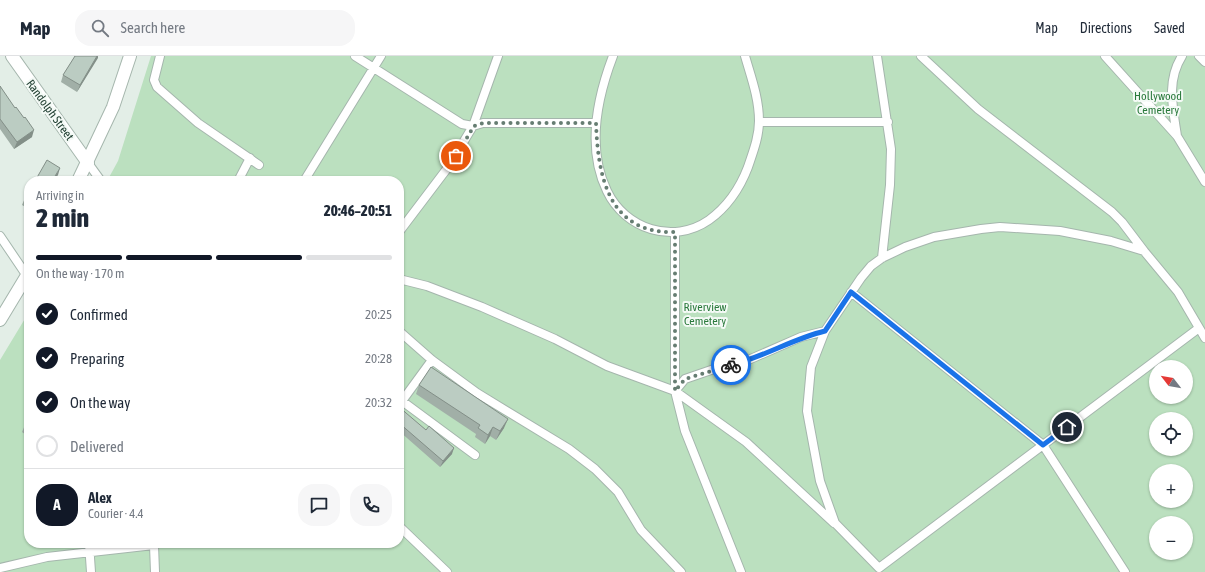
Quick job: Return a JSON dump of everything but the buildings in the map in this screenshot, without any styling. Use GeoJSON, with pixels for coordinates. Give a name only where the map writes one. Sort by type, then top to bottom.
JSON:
{"type":"FeatureCollection","features":[{"type":"Feature","properties":{"kind":"street","name":"Randolph Street"},"geometry":{"type":"LineString","coordinates":[[12,56],[88,163]]}},
{"type":"Feature","properties":{"kind":"street"},"geometry":{"type":"LineString","coordinates":[[81,176],[113,107],[130,56]]}},
{"type":"Feature","properties":{"kind":"street"},"geometry":{"type":"LineString","coordinates":[[0,320],[24,281]]}},
{"type":"Feature","properties":{"kind":"lane"},"geometry":{"type":"LineString","coordinates":[[160,56],[154,80],[157,87],[198,123],[260,164]]}},
{"type":"Feature","properties":{"kind":"lane"},"geometry":{"type":"LineString","coordinates":[[355,56],[373,69],[462,124],[474,126],[483,123],[596,123]]}},
{"type":"Feature","properties":{"kind":"lane"},"geometry":{"type":"LineString","coordinates":[[307,176],[381,56]]}},
{"type":"Feature","properties":{"kind":"lane"},"geometry":{"type":"LineString","coordinates":[[404,225],[449,166],[474,126],[498,56]]}},
{"type":"Feature","properties":{"kind":"lane"},"geometry":{"type":"LineString","coordinates":[[613,56],[601,92],[596,123],[598,153],[603,180],[618,208],[642,227],[662,233],[675,232],[698,226],[708,221],[734,194],[744,178],[758,137],[759,122],[758,103],[745,56]]}},
{"type":"Feature","properties":{"kind":"lane"},"geometry":{"type":"LineString","coordinates":[[877,56],[891,149],[890,185],[882,258]]}},
{"type":"Feature","properties":{"kind":"lane"},"geometry":{"type":"LineString","coordinates":[[921,56],[978,109],[1112,212],[1122,222],[1178,292],[1205,338]]}},
{"type":"Feature","properties":{"kind":"lane"},"geometry":{"type":"LineString","coordinates":[[1105,56],[1177,136],[1205,182]]}},
{"type":"Feature","properties":{"kind":"lane"},"geometry":{"type":"LineString","coordinates":[[1177,136],[1171,97],[1172,75],[1182,56]]}},
{"type":"Feature","properties":{"kind":"lane"},"geometry":{"type":"LineString","coordinates":[[1199,56],[1205,62]]}},
{"type":"Feature","properties":{"kind":"lane"},"geometry":{"type":"LineString","coordinates":[[759,122],[888,122]]}},
{"type":"Feature","properties":{"kind":"lane"},"geometry":{"type":"LineString","coordinates":[[241,176],[250,158]]}},
{"type":"Feature","properties":{"kind":"lane"},"geometry":{"type":"LineString","coordinates":[[88,163],[97,176]]}},
{"type":"Feature","properties":{"kind":"lane"},"geometry":{"type":"LineString","coordinates":[[835,523],[820,481],[808,411],[812,367],[825,331],[851,292],[871,266],[882,258],[905,247],[934,237],[1000,227],[1030,228],[1082,234],[1111,240],[1144,251]]}},
{"type":"Feature","properties":{"kind":"lane"},"geometry":{"type":"LineString","coordinates":[[675,232],[675,391],[685,431],[741,572]]}},
{"type":"Feature","properties":{"kind":"lane"},"geometry":{"type":"LineString","coordinates":[[0,236],[24,269]]}},
{"type":"Feature","properties":{"kind":"lane"},"geometry":{"type":"LineString","coordinates":[[404,280],[427,286],[482,307],[555,339],[608,366],[675,391],[746,442],[835,523],[882,570],[1043,445],[1199,328]]}},
{"type":"Feature","properties":{"kind":"lane"},"geometry":{"type":"LineString","coordinates":[[851,292],[1043,445],[1124,572]]}},
{"type":"Feature","properties":{"kind":"lane"},"geometry":{"type":"LineString","coordinates":[[675,391],[685,379],[714,369],[746,361],[801,337],[825,331]]}},
{"type":"Feature","properties":{"kind":"lane"},"geometry":{"type":"LineString","coordinates":[[404,335],[432,360],[477,393],[569,449],[595,469],[618,492],[641,530],[681,572]]}},
{"type":"Feature","properties":{"kind":"lane"},"geometry":{"type":"LineString","coordinates":[[404,398],[432,360]]}},
{"type":"Feature","properties":{"kind":"lane"},"geometry":{"type":"LineString","coordinates":[[404,402],[475,455]]}},
{"type":"Feature","properties":{"kind":"lane"},"geometry":{"type":"LineString","coordinates":[[404,531],[447,572]]}},
{"type":"Feature","properties":{"kind":"lane"},"geometry":{"type":"LineString","coordinates":[[0,568],[86,548]]}},
{"type":"Feature","properties":{"kind":"lane"},"geometry":{"type":"LineString","coordinates":[[90,548],[91,572]]}},
{"type":"Feature","properties":{"kind":"lane"},"geometry":{"type":"LineString","coordinates":[[155,548],[155,572]]}},
{"type":"Feature","properties":{"kind":"green space","name":"Riverview Cemetery"},"geometry":{"type":"Polygon","coordinates":[[[151,56],[1205,56],[1205,572],[0,572],[0,360],[24,320],[24,548],[404,548],[404,176],[110,176],[118,161],[151,56]]]}},
{"type":"Feature","properties":{"kind":"way so far"},"geometry":{"type":"LineString","coordinates":[[456,156],[474,126],[483,123],[596,123],[599,167],[606,190],[612,200],[625,216],[642,227],[662,233],[675,232],[675,391],[685,379],[731,365]]}},
{"type":"Feature","properties":{"kind":"route"},"geometry":{"type":"LineString","coordinates":[[731,365],[771,352],[801,337],[825,331],[851,292],[1043,445],[1067,427]]}},
{"type":"Feature","properties":{"kind":"park label","name":"Hollywood Cemetery"},"geometry":{"type":"Point","coordinates":[1158,103]}}]}
